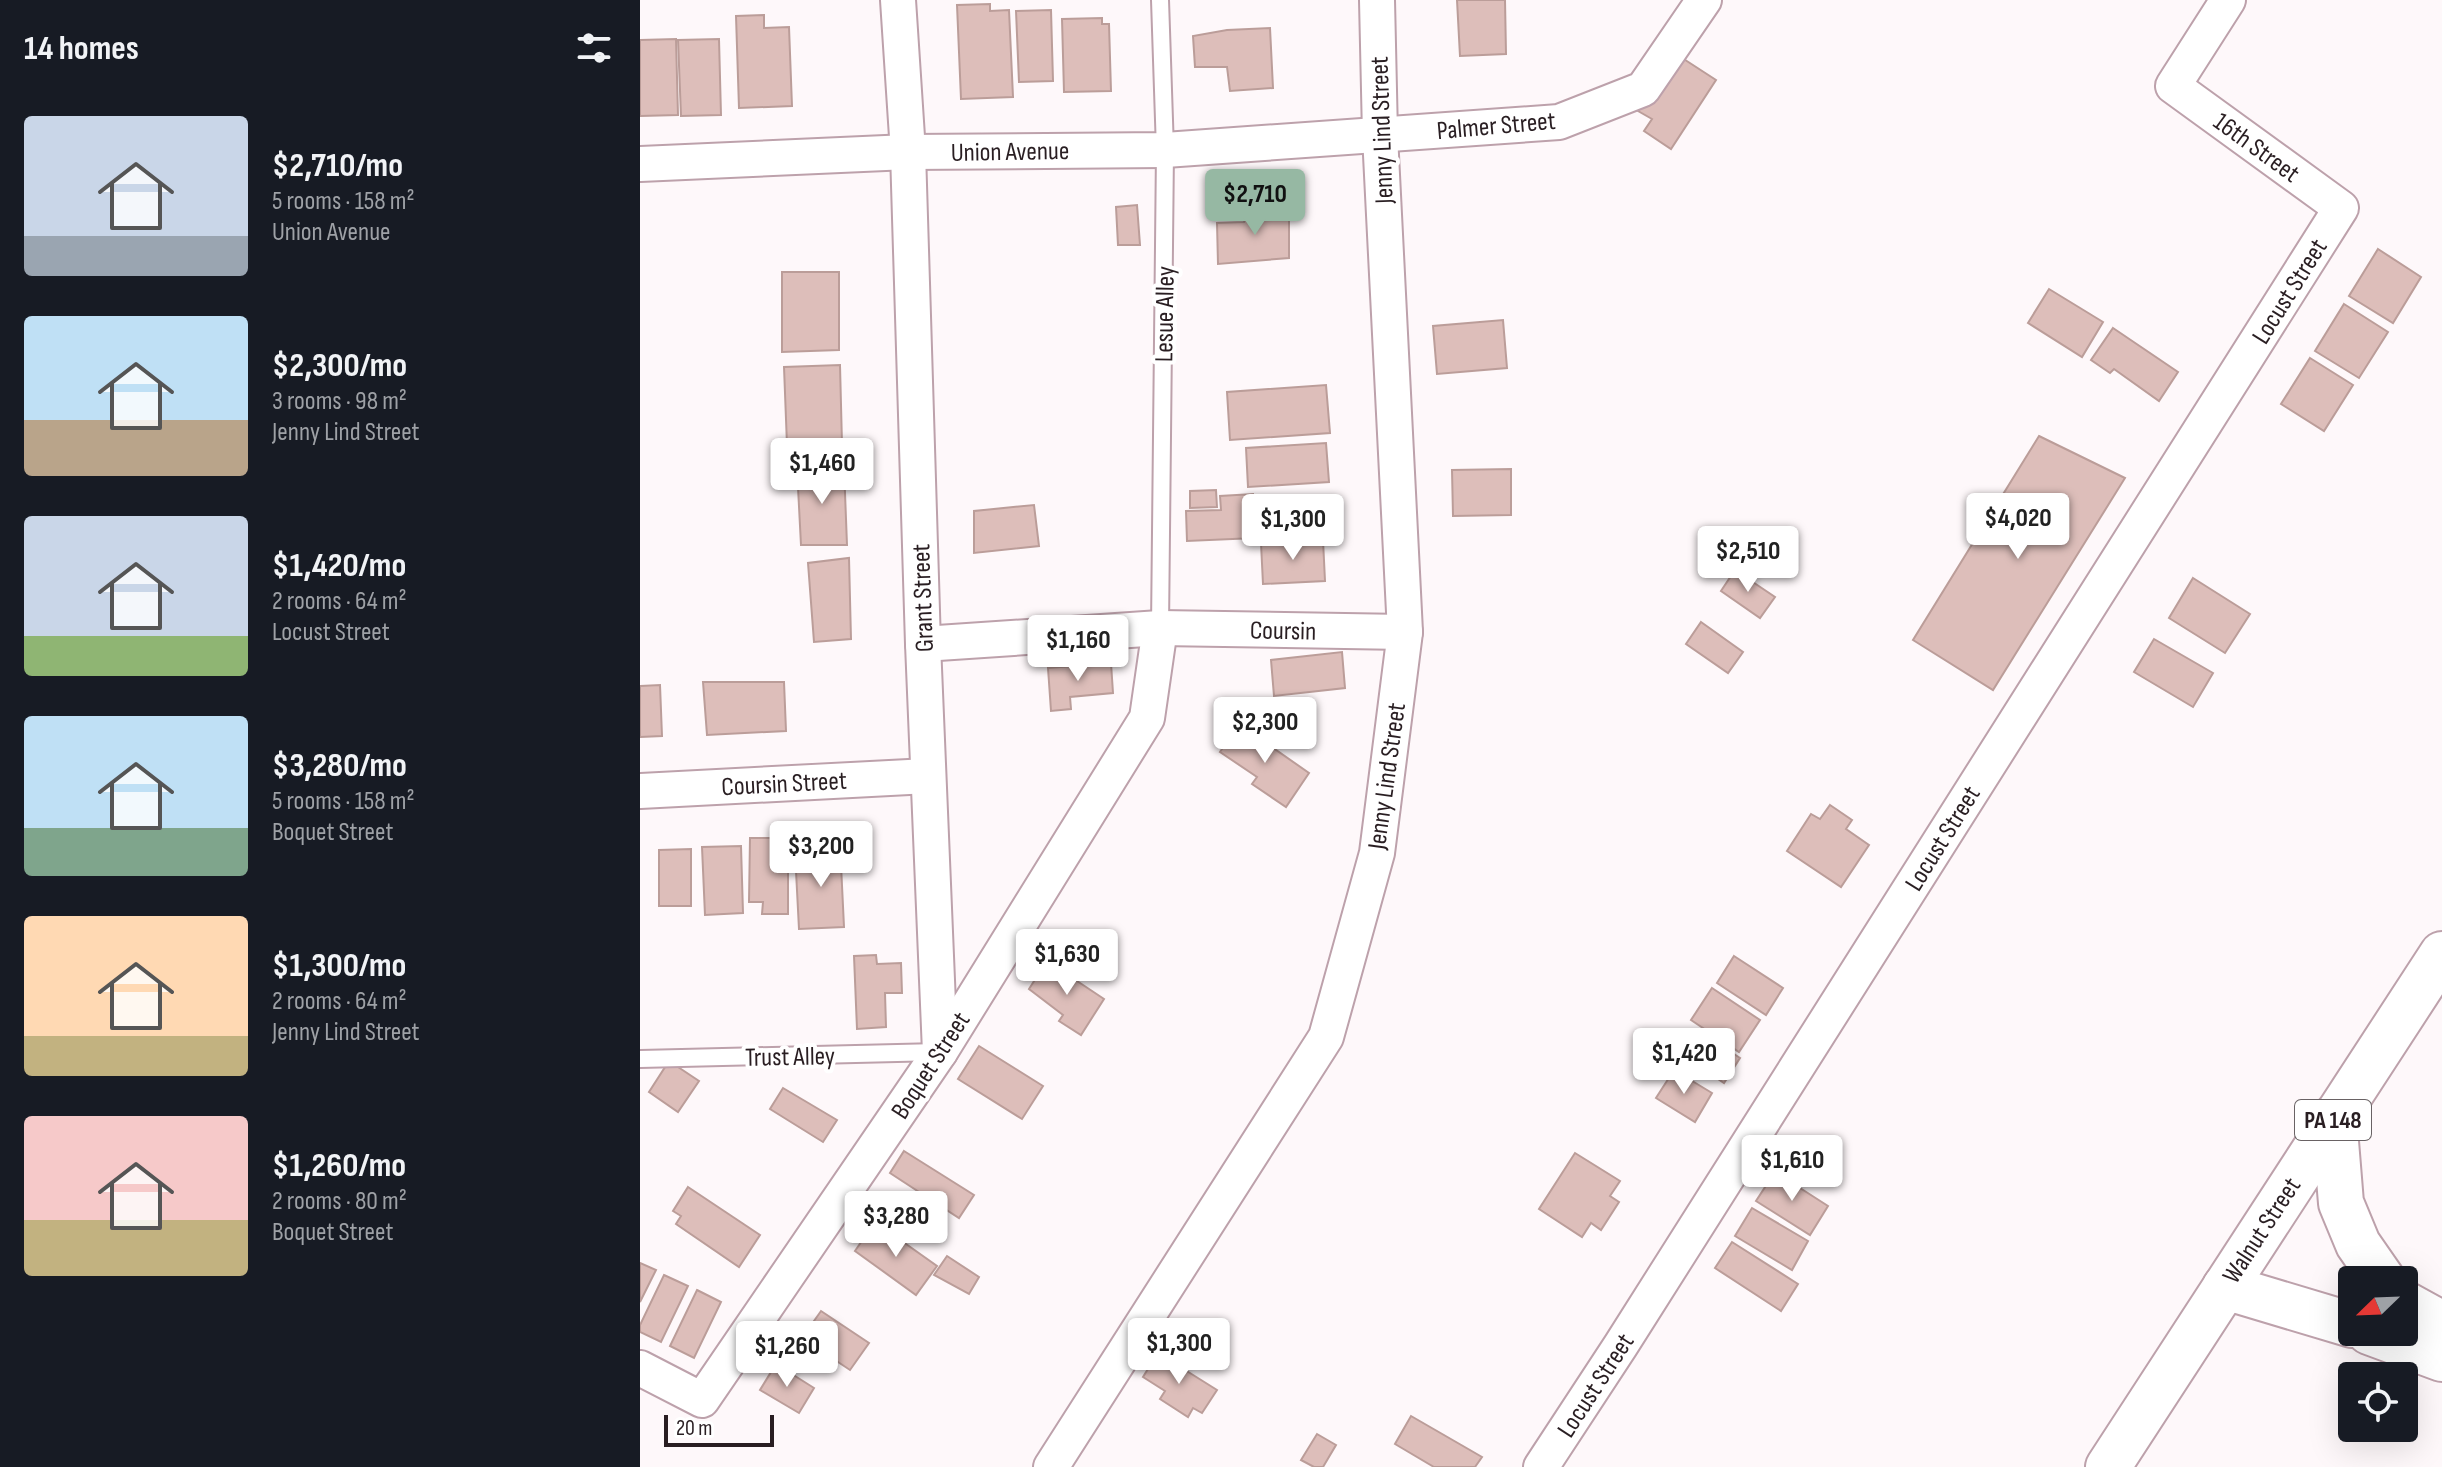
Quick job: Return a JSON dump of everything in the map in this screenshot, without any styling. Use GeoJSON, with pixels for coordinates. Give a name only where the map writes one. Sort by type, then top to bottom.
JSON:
{"type":"FeatureCollection","features":[{"type":"Feature","properties":{"kind":"main road","name":"Walnut Street"},"geometry":{"type":"LineString","coordinates":[[2108,1467],[2442,954]]}},
{"type":"Feature","properties":{"kind":"main road"},"geometry":{"type":"LineString","coordinates":[[2334,1117],[2341,1203],[2358,1244],[2373,1266]]}},
{"type":"Feature","properties":{"kind":"main road"},"geometry":{"type":"LineString","coordinates":[[2225,1287],[2338,1315]]}},
{"type":"Feature","properties":{"kind":"main road"},"geometry":{"type":"LineString","coordinates":[[2418,1324],[2442,1324]]}},
{"type":"Feature","properties":{"kind":"main road"},"geometry":{"type":"LineString","coordinates":[[2418,1346],[2442,1359]]}},
{"type":"Feature","properties":{"kind":"street","name":"Grant Street"},"geometry":{"type":"LineString","coordinates":[[898,0],[908,152],[923,644],[940,1052]]}},
{"type":"Feature","properties":{"kind":"street","name":"Jenny Lind Street"},"geometry":{"type":"LineString","coordinates":[[1051,1467],[1326,1037],[1377,853],[1405,632],[1380,135],[1377,0]]}},
{"type":"Feature","properties":{"kind":"street","name":"Palmer Street"},"geometry":{"type":"LineString","coordinates":[[1380,135],[1559,122],[1643,89],[1704,0]]}},
{"type":"Feature","properties":{"kind":"street","name":"16th Street"},"geometry":{"type":"LineString","coordinates":[[2228,0],[2173,86],[2341,208]]}},
{"type":"Feature","properties":{"kind":"street","name":"Union Avenue"},"geometry":{"type":"LineString","coordinates":[[640,164],[908,152],[1165,150],[1380,135]]}},
{"type":"Feature","properties":{"kind":"street","name":"Locust Street"},"geometry":{"type":"LineString","coordinates":[[1541,1467],[1630,1332],[2341,208]]}},
{"type":"Feature","properties":{"kind":"street","name":"Coursin"},"geometry":{"type":"LineString","coordinates":[[1160,628],[1405,632]]}},
{"type":"Feature","properties":{"kind":"street"},"geometry":{"type":"LineString","coordinates":[[923,644],[1160,628]]}},
{"type":"Feature","properties":{"kind":"street","name":"Boquet Street"},"geometry":{"type":"LineString","coordinates":[[640,1368],[702,1400],[940,1052],[1147,718],[1160,628]]}},
{"type":"Feature","properties":{"kind":"street","name":"Coursin Street"},"geometry":{"type":"LineString","coordinates":[[640,791],[928,776]]}},
{"type":"Feature","properties":{"kind":"lane","name":"Lesue Alley"},"geometry":{"type":"LineString","coordinates":[[1160,0],[1165,150],[1160,628]]}},
{"type":"Feature","properties":{"kind":"lane","name":"Trust Alley"},"geometry":{"type":"LineString","coordinates":[[640,1059],[940,1052]]}},
{"type":"Feature","properties":{"kind":"building"},"geometry":{"type":"Polygon","coordinates":[[[1457,0],[1505,0],[1506,54],[1460,56],[1457,0]]]}},
{"type":"Feature","properties":{"kind":"building"},"geometry":{"type":"Polygon","coordinates":[[[990,4],[990,11],[1009,10],[1013,97],[961,99],[957,5],[990,4]]]}},
{"type":"Feature","properties":{"kind":"building"},"geometry":{"type":"Polygon","coordinates":[[[1051,10],[1053,81],[1019,82],[1016,11],[1051,10]]]}},
{"type":"Feature","properties":{"kind":"building"},"geometry":{"type":"Polygon","coordinates":[[[764,15],[764,28],[789,27],[792,106],[739,108],[736,16],[764,15]]]}},
{"type":"Feature","properties":{"kind":"building"},"geometry":{"type":"Polygon","coordinates":[[[1102,18],[1102,24],[1109,24],[1111,91],[1064,92],[1062,19],[1102,18]]]}},
{"type":"Feature","properties":{"kind":"building"},"geometry":{"type":"Polygon","coordinates":[[[1270,28],[1273,88],[1230,91],[1227,67],[1195,67],[1193,36],[1227,30],[1270,28]]]}},
{"type":"Feature","properties":{"kind":"building"},"geometry":{"type":"Polygon","coordinates":[[[676,39],[678,115],[640,116],[640,40],[676,39]]]}},
{"type":"Feature","properties":{"kind":"building"},"geometry":{"type":"Polygon","coordinates":[[[719,39],[721,115],[681,116],[678,40],[719,39]]]}},
{"type":"Feature","properties":{"kind":"building"},"geometry":{"type":"Polygon","coordinates":[[[1676,54],[1716,80],[1671,149],[1644,131],[1652,119],[1638,111],[1676,54]]]}},
{"type":"Feature","properties":{"kind":"building"},"geometry":{"type":"Polygon","coordinates":[[[1137,205],[1140,245],[1118,245],[1116,207],[1137,205]]]}},
{"type":"Feature","properties":{"kind":"building"},"geometry":{"type":"Polygon","coordinates":[[[1289,207],[1289,258],[1218,264],[1217,223],[1244,222],[1245,209],[1289,207]]]}},
{"type":"Feature","properties":{"kind":"building"},"geometry":{"type":"Polygon","coordinates":[[[2378,249],[2421,277],[2393,323],[2349,296],[2378,249]]]}},
{"type":"Feature","properties":{"kind":"building"},"geometry":{"type":"Polygon","coordinates":[[[782,272],[839,272],[839,350],[782,352],[782,272]]]}},
{"type":"Feature","properties":{"kind":"building"},"geometry":{"type":"Polygon","coordinates":[[[2049,289],[2103,322],[2082,357],[2028,323],[2049,289]]]}},
{"type":"Feature","properties":{"kind":"building"},"geometry":{"type":"Polygon","coordinates":[[[2344,304],[2388,332],[2359,378],[2315,351],[2344,304]]]}},
{"type":"Feature","properties":{"kind":"building"},"geometry":{"type":"Polygon","coordinates":[[[1503,320],[1507,368],[1437,374],[1433,326],[1503,320]]]}},
{"type":"Feature","properties":{"kind":"building"},"geometry":{"type":"Polygon","coordinates":[[[2113,328],[2178,372],[2159,401],[2114,369],[2110,373],[2091,360],[2113,328]]]}},
{"type":"Feature","properties":{"kind":"building"},"geometry":{"type":"Polygon","coordinates":[[[2310,358],[2353,385],[2324,431],[2281,404],[2310,358]]]}},
{"type":"Feature","properties":{"kind":"building"},"geometry":{"type":"Polygon","coordinates":[[[840,365],[842,444],[787,445],[784,367],[840,365]]]}},
{"type":"Feature","properties":{"kind":"building"},"geometry":{"type":"Polygon","coordinates":[[[1326,385],[1330,433],[1230,440],[1227,392],[1326,385]]]}},
{"type":"Feature","properties":{"kind":"building"},"geometry":{"type":"Polygon","coordinates":[[[2039,436],[2125,478],[1993,690],[1913,640],[2039,436]]]}},
{"type":"Feature","properties":{"kind":"building"},"geometry":{"type":"Polygon","coordinates":[[[1326,443],[1329,482],[1248,487],[1246,448],[1326,443]]]}},
{"type":"Feature","properties":{"kind":"building"},"geometry":{"type":"Polygon","coordinates":[[[844,467],[847,545],[801,545],[797,468],[844,467]]]}},
{"type":"Feature","properties":{"kind":"building"},"geometry":{"type":"Polygon","coordinates":[[[1511,469],[1511,515],[1453,516],[1452,470],[1511,469]]]}},
{"type":"Feature","properties":{"kind":"building"},"geometry":{"type":"Polygon","coordinates":[[[1216,490],[1217,507],[1190,508],[1190,491],[1216,490]]]}},
{"type":"Feature","properties":{"kind":"building"},"geometry":{"type":"Polygon","coordinates":[[[1253,494],[1255,538],[1187,541],[1186,511],[1221,510],[1220,496],[1253,494]]]}},
{"type":"Feature","properties":{"kind":"building"},"geometry":{"type":"Polygon","coordinates":[[[1034,505],[1039,546],[974,553],[974,511],[1034,505]]]}},
{"type":"Feature","properties":{"kind":"building"},"geometry":{"type":"Polygon","coordinates":[[[1323,540],[1325,581],[1263,584],[1261,543],[1323,540]]]}},
{"type":"Feature","properties":{"kind":"building"},"geometry":{"type":"Polygon","coordinates":[[[849,558],[851,639],[814,642],[808,563],[849,558]]]}},
{"type":"Feature","properties":{"kind":"building"},"geometry":{"type":"Polygon","coordinates":[[[1735,570],[1775,597],[1760,618],[1721,591],[1735,570]]]}},
{"type":"Feature","properties":{"kind":"building"},"geometry":{"type":"Polygon","coordinates":[[[2193,578],[2250,614],[2225,653],[2169,618],[2193,578]]]}},
{"type":"Feature","properties":{"kind":"building"},"geometry":{"type":"Polygon","coordinates":[[[1701,622],[1743,652],[1728,673],[1686,644],[1701,622]]]}},
{"type":"Feature","properties":{"kind":"building"},"geometry":{"type":"Polygon","coordinates":[[[2154,639],[2213,673],[2193,707],[2134,672],[2154,639]]]}},
{"type":"Feature","properties":{"kind":"building"},"geometry":{"type":"Polygon","coordinates":[[[1342,652],[1345,688],[1274,696],[1271,660],[1342,652]]]}},
{"type":"Feature","properties":{"kind":"building"},"geometry":{"type":"Polygon","coordinates":[[[1111,663],[1113,693],[1070,697],[1071,709],[1051,711],[1048,668],[1111,663]]]}},
{"type":"Feature","properties":{"kind":"building"},"geometry":{"type":"Polygon","coordinates":[[[703,682],[784,682],[786,731],[707,735],[703,682]]]}},
{"type":"Feature","properties":{"kind":"building"},"geometry":{"type":"Polygon","coordinates":[[[660,685],[662,736],[640,737],[640,686],[660,685]]]}},
{"type":"Feature","properties":{"kind":"building"},"geometry":{"type":"Polygon","coordinates":[[[1239,724],[1309,773],[1286,807],[1252,784],[1257,777],[1220,752],[1239,724]]]}},
{"type":"Feature","properties":{"kind":"building"},"geometry":{"type":"Polygon","coordinates":[[[1830,805],[1852,820],[1846,829],[1869,845],[1841,887],[1787,851],[1811,814],[1820,819],[1830,805]]]}},
{"type":"Feature","properties":{"kind":"building"},"geometry":{"type":"Polygon","coordinates":[[[750,838],[788,838],[788,914],[762,914],[763,902],[749,902],[750,838]]]}},
{"type":"Feature","properties":{"kind":"building"},"geometry":{"type":"Polygon","coordinates":[[[840,844],[844,927],[799,929],[796,871],[811,870],[809,845],[840,844]]]}},
{"type":"Feature","properties":{"kind":"building"},"geometry":{"type":"Polygon","coordinates":[[[741,846],[743,913],[705,915],[702,847],[741,846]]]}},
{"type":"Feature","properties":{"kind":"building"},"geometry":{"type":"Polygon","coordinates":[[[691,849],[691,906],[659,906],[659,850],[691,849]]]}},
{"type":"Feature","properties":{"kind":"building"},"geometry":{"type":"Polygon","coordinates":[[[876,955],[877,964],[901,963],[902,993],[885,993],[886,1027],[857,1029],[854,956],[876,955]]]}},
{"type":"Feature","properties":{"kind":"building"},"geometry":{"type":"Polygon","coordinates":[[[1734,956],[1783,988],[1766,1015],[1717,983],[1734,956]]]}},
{"type":"Feature","properties":{"kind":"building"},"geometry":{"type":"Polygon","coordinates":[[[1047,961],[1104,999],[1081,1035],[1059,1021],[1063,1015],[1029,989],[1047,961]]]}},
{"type":"Feature","properties":{"kind":"building"},"geometry":{"type":"Polygon","coordinates":[[[1712,988],[1760,1020],[1739,1052],[1691,1020],[1712,988]]]}},
{"type":"Feature","properties":{"kind":"building"},"geometry":{"type":"Polygon","coordinates":[[[1698,1030],[1740,1058],[1724,1083],[1705,1070],[1701,1077],[1678,1061],[1698,1030]]]}},
{"type":"Feature","properties":{"kind":"building"},"geometry":{"type":"Polygon","coordinates":[[[979,1046],[1043,1086],[1022,1119],[958,1079],[979,1046]]]}},
{"type":"Feature","properties":{"kind":"building"},"geometry":{"type":"Polygon","coordinates":[[[669,1061],[699,1081],[678,1112],[649,1092],[669,1061]]]}},
{"type":"Feature","properties":{"kind":"building"},"geometry":{"type":"Polygon","coordinates":[[[1674,1070],[1712,1093],[1695,1122],[1656,1098],[1674,1070]]]}},
{"type":"Feature","properties":{"kind":"building"},"geometry":{"type":"Polygon","coordinates":[[[783,1088],[837,1120],[823,1142],[770,1109],[783,1088]]]}},
{"type":"Feature","properties":{"kind":"building"},"geometry":{"type":"Polygon","coordinates":[[[904,1151],[974,1195],[959,1218],[890,1173],[904,1151]]]}},
{"type":"Feature","properties":{"kind":"building"},"geometry":{"type":"Polygon","coordinates":[[[1575,1153],[1620,1181],[1610,1196],[1619,1202],[1601,1230],[1591,1223],[1582,1237],[1539,1209],[1575,1153]]]}},
{"type":"Feature","properties":{"kind":"building"},"geometry":{"type":"Polygon","coordinates":[[[1775,1172],[1828,1206],[1810,1235],[1756,1201],[1775,1172]]]}},
{"type":"Feature","properties":{"kind":"building"},"geometry":{"type":"Polygon","coordinates":[[[688,1187],[760,1235],[739,1267],[676,1224],[681,1216],[673,1211],[688,1187]]]}},
{"type":"Feature","properties":{"kind":"building"},"geometry":{"type":"Polygon","coordinates":[[[1752,1208],[1808,1241],[1792,1270],[1735,1236],[1752,1208]]]}},
{"type":"Feature","properties":{"kind":"building"},"geometry":{"type":"Polygon","coordinates":[[[875,1222],[937,1266],[916,1295],[855,1251],[875,1222]]]}},
{"type":"Feature","properties":{"kind":"building"},"geometry":{"type":"Polygon","coordinates":[[[1732,1242],[1798,1284],[1781,1311],[1715,1268],[1732,1242]]]}},
{"type":"Feature","properties":{"kind":"building"},"geometry":{"type":"Polygon","coordinates":[[[947,1256],[979,1277],[969,1294],[934,1275],[947,1256]]]}},
{"type":"Feature","properties":{"kind":"building"},"geometry":{"type":"Polygon","coordinates":[[[640,1263],[656,1270],[640,1302],[640,1263]]]}},
{"type":"Feature","properties":{"kind":"building"},"geometry":{"type":"Polygon","coordinates":[[[664,1275],[688,1286],[661,1342],[640,1332],[640,1325],[664,1275]]]}},
{"type":"Feature","properties":{"kind":"building"},"geometry":{"type":"Polygon","coordinates":[[[697,1290],[721,1302],[694,1358],[670,1346],[697,1290]]]}},
{"type":"Feature","properties":{"kind":"building"},"geometry":{"type":"Polygon","coordinates":[[[821,1311],[869,1343],[850,1370],[802,1338],[821,1311]]]}},
{"type":"Feature","properties":{"kind":"building"},"geometry":{"type":"Polygon","coordinates":[[[1158,1353],[1217,1390],[1202,1413],[1193,1408],[1188,1417],[1160,1399],[1165,1391],[1143,1377],[1158,1353]]]}},
{"type":"Feature","properties":{"kind":"building"},"geometry":{"type":"Polygon","coordinates":[[[776,1364],[814,1388],[799,1413],[760,1390],[776,1364]]]}},
{"type":"Feature","properties":{"kind":"building"},"geometry":{"type":"Polygon","coordinates":[[[1411,1416],[1482,1457],[1475,1467],[1434,1467],[1395,1444],[1411,1416]]]}},
{"type":"Feature","properties":{"kind":"building"},"geometry":{"type":"Polygon","coordinates":[[[1317,1434],[1336,1445],[1323,1467],[1314,1467],[1301,1460],[1317,1434]]]}}]}
